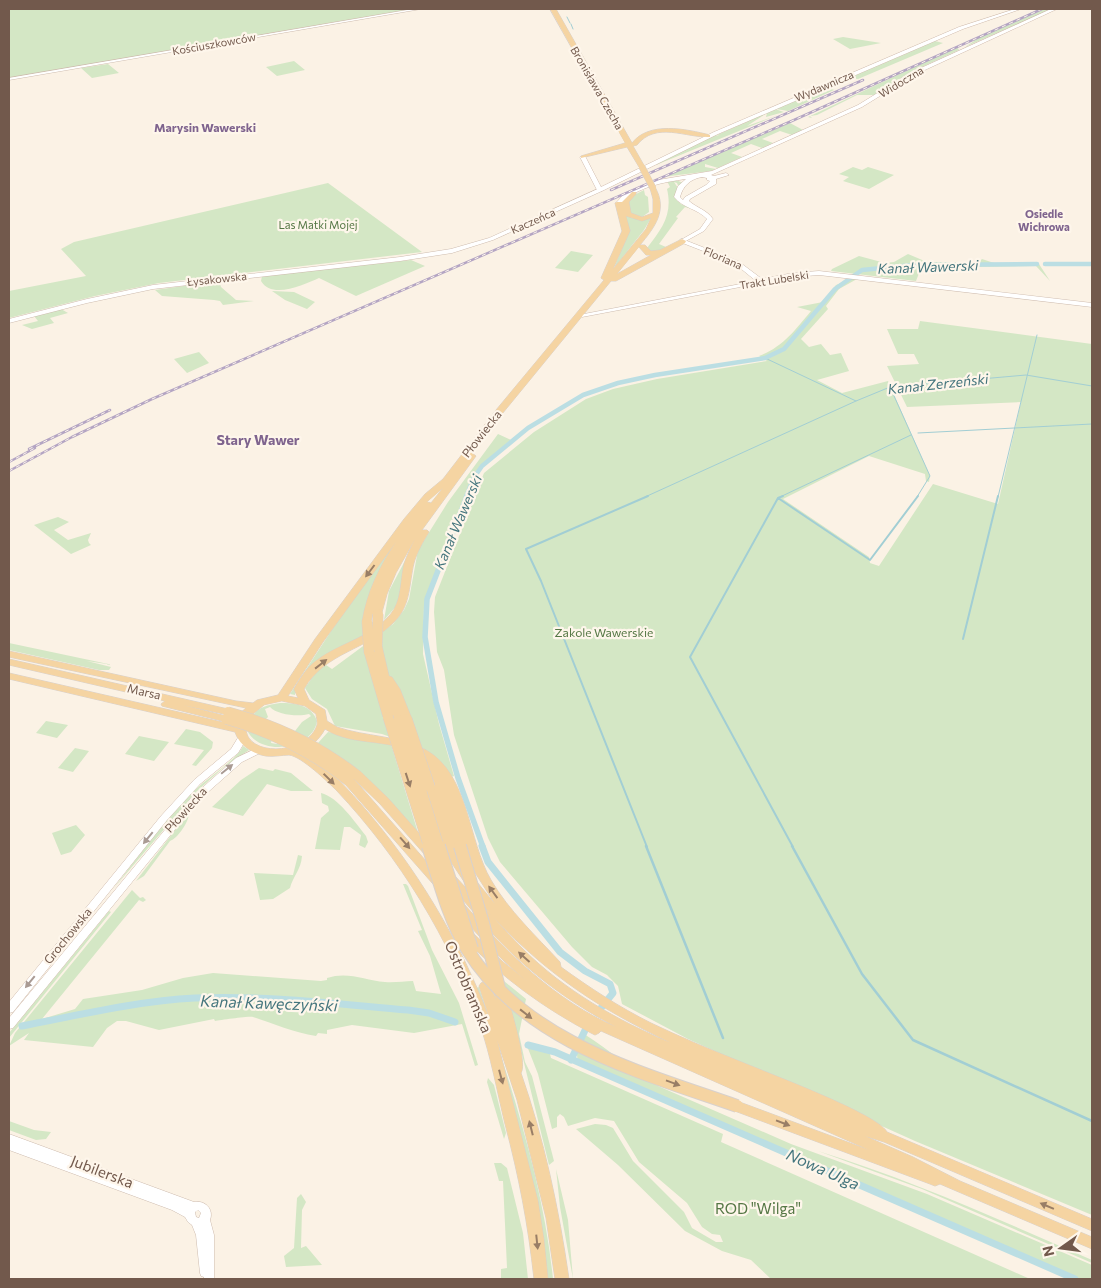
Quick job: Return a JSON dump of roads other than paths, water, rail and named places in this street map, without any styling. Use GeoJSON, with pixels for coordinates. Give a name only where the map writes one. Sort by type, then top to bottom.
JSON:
{"type":"FeatureCollection","features":[{"type":"Feature","properties":{"kind":"main road","name":"Bronisława Czecha"},"geometry":{"type":"LineString","coordinates":[[552,9],[644,166]]}},
{"type":"Feature","properties":{"kind":"main road","name":"Bronisława Czecha"},"geometry":{"type":"LineString","coordinates":[[558,9],[628,133],[633,152],[644,166]]}},
{"type":"Feature","properties":{"kind":"main road","name":"Wydawnicza"},"geometry":{"type":"LineString","coordinates":[[634,174],[677,150],[708,136],[961,28],[1019,9]]}},
{"type":"Feature","properties":{"kind":"main road","name":"Widoczna"},"geometry":{"type":"LineString","coordinates":[[657,185],[714,172],[748,157],[863,105],[920,70],[1055,9]]}},
{"type":"Feature","properties":{"kind":"main road"},"geometry":{"type":"LineString","coordinates":[[628,133],[650,134],[681,130],[708,136]]}},
{"type":"Feature","properties":{"kind":"main road"},"geometry":{"type":"LineString","coordinates":[[634,174],[613,184],[599,186],[582,157],[615,150],[632,144],[639,138],[650,134]]}},
{"type":"Feature","properties":{"kind":"main road"},"geometry":{"type":"LineString","coordinates":[[615,150],[633,152]]}},
{"type":"Feature","properties":{"kind":"main road","name":"Widoczna"},"geometry":{"type":"LineString","coordinates":[[694,208],[686,201],[687,198],[726,174],[748,157]]}},
{"type":"Feature","properties":{"kind":"main road","name":"Płowiecka"},"geometry":{"type":"LineString","coordinates":[[373,649],[378,614],[389,576],[426,519],[498,423],[657,227],[663,214],[663,199],[657,185],[644,166]]}},
{"type":"Feature","properties":{"kind":"main road","name":"Widoczna"},"geometry":{"type":"LineString","coordinates":[[687,181],[713,178],[726,174]]}},
{"type":"Feature","properties":{"kind":"main road"},"geometry":{"type":"LineString","coordinates":[[699,175],[713,178],[709,185]]}},
{"type":"Feature","properties":{"kind":"main road","name":"Widoczna"},"geometry":{"type":"LineString","coordinates":[[687,181],[699,175]]}},
{"type":"Feature","properties":{"kind":"main road"},"geometry":{"type":"LineString","coordinates":[[602,285],[626,232],[618,203],[626,195],[657,185],[676,179],[687,181],[678,192],[677,197],[683,203],[704,213],[710,219],[708,225],[613,279]]}},
{"type":"Feature","properties":{"kind":"main road","name":"Płowiecka"},"geometry":{"type":"LineString","coordinates":[[282,698],[319,641],[402,527],[428,496],[446,481],[602,285],[649,230],[657,214],[657,185]]}},
{"type":"Feature","properties":{"kind":"main road"},"geometry":{"type":"LineString","coordinates":[[634,193],[625,202],[628,214],[642,219],[657,214]]}},
{"type":"Feature","properties":{"kind":"main road"},"geometry":{"type":"LineString","coordinates":[[642,247],[651,253],[665,251]]}},
{"type":"Feature","properties":{"kind":"main road"},"geometry":{"type":"LineString","coordinates":[[446,481],[384,568],[372,596],[367,622],[384,706],[453,921],[467,949],[491,981],[529,1016],[569,1041],[622,1064],[910,1171],[955,1185]]}},
{"type":"Feature","properties":{"kind":"main road"},"geometry":{"type":"LineString","coordinates":[[305,702],[299,689],[314,669],[335,654],[385,626],[400,608],[404,598],[409,564],[425,530],[426,519]]}},
{"type":"Feature","properties":{"kind":"main road"},"geometry":{"type":"LineString","coordinates":[[373,649],[430,787],[454,856],[472,886],[525,944],[578,987]]}},
{"type":"Feature","properties":{"kind":"main road","name":"Marsa"},"geometry":{"type":"LineString","coordinates":[[9,654],[236,704],[254,706]]}},
{"type":"Feature","properties":{"kind":"main road","name":"Marsa"},"geometry":{"type":"LineString","coordinates":[[9,662],[233,713],[273,730]]}},
{"type":"Feature","properties":{"kind":"main road"},"geometry":{"type":"LineString","coordinates":[[70,667],[124,687]]}},
{"type":"Feature","properties":{"kind":"main road","name":"Marsa"},"geometry":{"type":"LineString","coordinates":[[9,668],[273,730]]}},
{"type":"Feature","properties":{"kind":"main road"},"geometry":{"type":"LineString","coordinates":[[14,677],[88,686]]}},
{"type":"Feature","properties":{"kind":"main road","name":"Marsa"},"geometry":{"type":"LineString","coordinates":[[14,677],[241,734]]}},
{"type":"Feature","properties":{"kind":"main road"},"geometry":{"type":"LineString","coordinates":[[282,698],[305,702],[320,711],[324,723],[321,732],[316,738],[304,746],[289,751],[259,750],[249,745],[241,734],[243,716],[254,706],[267,700],[282,698]]}},
{"type":"Feature","properties":{"kind":"main road","name":"Ostrobramska"},"geometry":{"type":"LineString","coordinates":[[403,719],[485,986],[506,1051],[518,1080],[552,1212],[562,1279]]}},
{"type":"Feature","properties":{"kind":"main road"},"geometry":{"type":"LineString","coordinates":[[324,723],[336,731],[402,743],[427,755],[441,768],[451,788],[485,880],[512,916],[578,987],[587,1011]]}},
{"type":"Feature","properties":{"kind":"main road"},"geometry":{"type":"LineString","coordinates":[[273,730],[353,778],[368,800],[500,952],[544,990],[602,1019],[862,1130],[888,1138],[1092,1225]]}},
{"type":"Feature","properties":{"kind":"main road","name":"Płowiecka"},"geometry":{"type":"LineString","coordinates":[[127,863],[197,782],[235,751],[241,734]]}},
{"type":"Feature","properties":{"kind":"main road"},"geometry":{"type":"LineString","coordinates":[[402,743],[423,759],[436,773],[483,923],[514,1045],[518,1080]]}},
{"type":"Feature","properties":{"kind":"main road","name":"Płowiecka"},"geometry":{"type":"LineString","coordinates":[[124,883],[196,798],[239,760],[259,750]]}},
{"type":"Feature","properties":{"kind":"main road","name":"Ostrobramska"},"geometry":{"type":"LineString","coordinates":[[289,751],[317,768],[357,806],[420,888],[455,950],[486,1026],[519,1150],[533,1213],[541,1279]]}},
{"type":"Feature","properties":{"kind":"main road","name":"Grochowska"},"geometry":{"type":"LineString","coordinates":[[9,1009],[127,863]]}},
{"type":"Feature","properties":{"kind":"main road","name":"Grochowska"},"geometry":{"type":"LineString","coordinates":[[9,1025],[124,883]]}},
{"type":"Feature","properties":{"kind":"main road"},"geometry":{"type":"LineString","coordinates":[[420,888],[501,970],[602,1019],[635,1042],[908,1161],[955,1185],[1092,1244]]}},
{"type":"Feature","properties":{"kind":"street","name":"Kościuszkowców"},"geometry":{"type":"LineString","coordinates":[[9,79],[419,9]]}},
{"type":"Feature","properties":{"kind":"street","name":"Kaczeńca"},"geometry":{"type":"LineString","coordinates":[[428,255],[484,241],[599,186]]}},
{"type":"Feature","properties":{"kind":"street","name":"Floriana"},"geometry":{"type":"LineString","coordinates":[[682,241],[736,262],[760,281]]}},
{"type":"Feature","properties":{"kind":"street","name":"Łysakowska"},"geometry":{"type":"LineString","coordinates":[[9,321],[108,296],[164,285],[428,255]]}},
{"type":"Feature","properties":{"kind":"street","name":"Trakt Lubelski"},"geometry":{"type":"LineString","coordinates":[[584,316],[606,310],[806,273],[855,276],[1092,305]]}},
{"type":"Feature","properties":{"kind":"street","name":"Trakt Lubelski"},"geometry":{"type":"LineString","coordinates":[[592,306],[606,310]]}},
{"type":"Feature","properties":{"kind":"street","name":"Jubilerska"},"geometry":{"type":"LineString","coordinates":[[9,1138],[196,1215]]}},
{"type":"Feature","properties":{"kind":"street","name":"Jubilerska"},"geometry":{"type":"LineString","coordinates":[[9,1146],[196,1215]]}},
{"type":"Feature","properties":{"kind":"street"},"geometry":{"type":"LineString","coordinates":[[196,1215],[201,1235],[207,1279]]}},
{"type":"Feature","properties":{"kind":"waterway"},"geometry":{"type":"LineString","coordinates":[[567,17],[570,23]]}},
{"type":"Feature","properties":{"kind":"waterway"},"geometry":{"type":"LineString","coordinates":[[571,24],[573,29]]}},
{"type":"Feature","properties":{"kind":"waterway","name":"Kanał Wawerski"},"geometry":{"type":"LineString","coordinates":[[466,497],[473,479],[482,466],[528,428],[583,395],[618,383],[655,375],[765,358],[784,349],[835,289],[862,270],[913,265],[1037,264]]}},
{"type":"Feature","properties":{"kind":"waterway","name":"Kanał Wawerski"},"geometry":{"type":"LineString","coordinates":[[1045,264],[1092,264]]}},
{"type":"Feature","properties":{"kind":"waterway"},"geometry":{"type":"LineString","coordinates":[[1027,375],[1037,335]]}},
{"type":"Feature","properties":{"kind":"waterway","name":"Kanał Zerzeński"},"geometry":{"type":"LineString","coordinates":[[765,358],[856,401]]}},
{"type":"Feature","properties":{"kind":"waterway","name":"Kanał Zerzeński"},"geometry":{"type":"LineString","coordinates":[[890,387],[1027,375]]}},
{"type":"Feature","properties":{"kind":"waterway"},"geometry":{"type":"LineString","coordinates":[[1015,428],[1027,375]]}},
{"type":"Feature","properties":{"kind":"waterway","name":"Kanał Zerzeński"},"geometry":{"type":"LineString","coordinates":[[1027,375],[1092,386]]}},
{"type":"Feature","properties":{"kind":"waterway","name":"Kanał Zerzeński"},"geometry":{"type":"LineString","coordinates":[[856,401],[890,387]]}},
{"type":"Feature","properties":{"kind":"waterway"},"geometry":{"type":"LineString","coordinates":[[890,387],[930,476],[917,497]]}},
{"type":"Feature","properties":{"kind":"waterway"},"geometry":{"type":"LineString","coordinates":[[645,497],[856,401]]}},
{"type":"Feature","properties":{"kind":"waterway"},"geometry":{"type":"LineString","coordinates":[[1015,428],[1092,424]]}},
{"type":"Feature","properties":{"kind":"waterway"},"geometry":{"type":"LineString","coordinates":[[918,433],[1015,428]]}},
{"type":"Feature","properties":{"kind":"waterway"},"geometry":{"type":"LineString","coordinates":[[998,497],[1015,428]]}},
{"type":"Feature","properties":{"kind":"waterway"},"geometry":{"type":"LineString","coordinates":[[780,497],[911,435]]}},
{"type":"Feature","properties":{"kind":"waterway","name":"Kanał Wawerski"},"geometry":{"type":"LineString","coordinates":[[467,496],[427,599],[425,637],[436,702],[458,778],[483,847]]}},
{"type":"Feature","properties":{"kind":"waterway"},"geometry":{"type":"LineString","coordinates":[[647,847],[541,581],[526,549],[648,496]]}},
{"type":"Feature","properties":{"kind":"waterway"},"geometry":{"type":"LineString","coordinates":[[778,498],[783,496]]}},
{"type":"Feature","properties":{"kind":"waterway"},"geometry":{"type":"LineString","coordinates":[[778,498],[870,560],[918,496]]}},
{"type":"Feature","properties":{"kind":"waterway"},"geometry":{"type":"LineString","coordinates":[[963,639],[998,496]]}},
{"type":"Feature","properties":{"kind":"waterway"},"geometry":{"type":"LineString","coordinates":[[778,498],[690,657],[793,847]]}},
{"type":"Feature","properties":{"kind":"waterway","name":"Kanał Wawerski"},"geometry":{"type":"LineString","coordinates":[[482,846],[488,862],[560,952],[585,971],[610,984],[613,993],[597,1013]]}},
{"type":"Feature","properties":{"kind":"waterway"},"geometry":{"type":"LineString","coordinates":[[646,846],[723,1038]]}},
{"type":"Feature","properties":{"kind":"waterway"},"geometry":{"type":"LineString","coordinates":[[792,846],[862,974],[913,1040],[1092,1121]]}},
{"type":"Feature","properties":{"kind":"waterway","name":"Kanał Kawęczyński"},"geometry":{"type":"LineString","coordinates":[[22,1026],[152,1002],[222,997],[302,1001],[408,1010],[429,1013],[455,1022]]}},
{"type":"Feature","properties":{"kind":"waterway","name":"Kanał Wawerski"},"geometry":{"type":"LineString","coordinates":[[571,1059],[588,1024]]}},
{"type":"Feature","properties":{"kind":"waterway","name":"Kanał Kawęczyński"},"geometry":{"type":"LineString","coordinates":[[528,1045],[555,1052],[571,1059]]}},
{"type":"Feature","properties":{"kind":"waterway","name":"Nowa Ulga"},"geometry":{"type":"LineString","coordinates":[[571,1059],[1075,1279]]}},
{"type":"Feature","properties":{"kind":"railway"},"geometry":{"type":"LineString","coordinates":[[9,471],[72,437],[152,399],[794,120],[1042,9]]}},
{"type":"Feature","properties":{"kind":"railway"},"geometry":{"type":"LineString","coordinates":[[611,190],[863,80]]}},
{"type":"Feature","properties":{"kind":"railway"},"geometry":{"type":"LineString","coordinates":[[29,449],[110,410]]}},
{"type":"Feature","properties":{"kind":"railway"},"geometry":{"type":"LineString","coordinates":[[9,462],[35,448]]}},
{"type":"Feature","properties":{"kind":"district","name":"Marysin Wawerski"},"geometry":{"type":"Point","coordinates":[205,128]}},
{"type":"Feature","properties":{"kind":"district","name":"Osiedle Wichrowa"},"geometry":{"type":"Point","coordinates":[1044,220]}},
{"type":"Feature","properties":{"kind":"district","name":"Stary Wawer"},"geometry":{"type":"Point","coordinates":[258,440]}},
{"type":"Feature","properties":{"kind":"park label","name":"Las Matki Mojej"},"geometry":{"type":"Point","coordinates":[318,225]}},
{"type":"Feature","properties":{"kind":"park label","name":"Zakole Wawerskie"},"geometry":{"type":"Point","coordinates":[604,633]}},
{"type":"Feature","properties":{"kind":"park label","name":"ROD \"Wilga\""},"geometry":{"type":"Point","coordinates":[758,1209]}}]}
